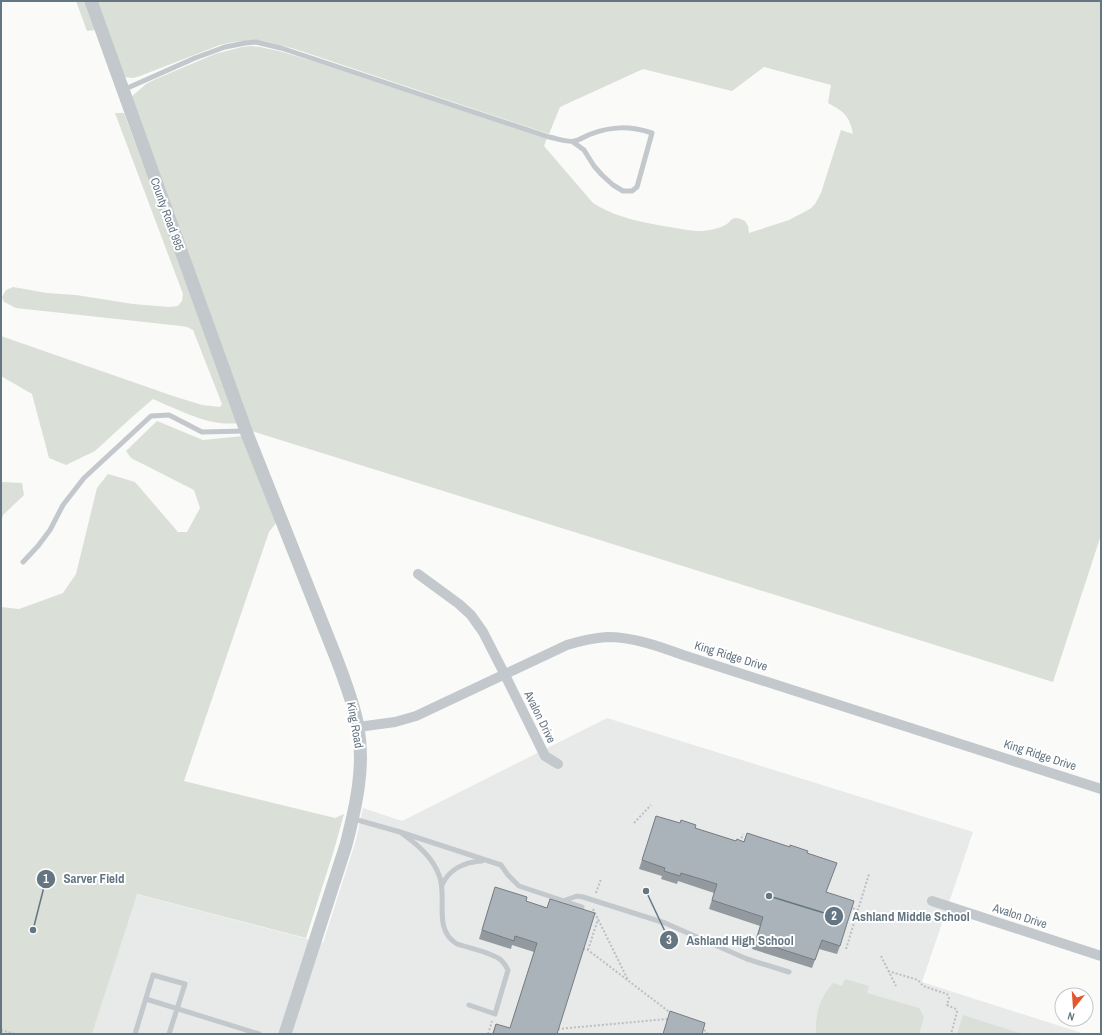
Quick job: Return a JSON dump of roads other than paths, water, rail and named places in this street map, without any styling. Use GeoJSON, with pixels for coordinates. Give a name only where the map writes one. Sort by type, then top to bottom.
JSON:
{"type":"FeatureCollection","features":[{"type":"Feature","properties":{"kind":"street","name":"County Road 995"},"geometry":{"type":"LineString","coordinates":[[91,1],[245,428]]}},
{"type":"Feature","properties":{"kind":"street","name":"King Road"},"geometry":{"type":"LineString","coordinates":[[245,428],[337,660],[350,696],[358,727],[360,746],[359,774],[353,819],[286,1034]]}},
{"type":"Feature","properties":{"kind":"street","name":"Avalon Drive"},"geometry":{"type":"LineString","coordinates":[[418,574],[459,604],[471,615],[505,675],[545,756],[558,764]]}},
{"type":"Feature","properties":{"kind":"street","name":"King Ridge Drive"},"geometry":{"type":"LineString","coordinates":[[358,727],[395,722],[416,716],[567,645],[590,639],[625,638],[656,646],[1101,789]]}},
{"type":"Feature","properties":{"kind":"street","name":"Avalon Drive"},"geometry":{"type":"LineString","coordinates":[[932,901],[1101,956]]}},
{"type":"Feature","properties":{"kind":"lane"},"geometry":{"type":"LineString","coordinates":[[122,90],[195,58],[236,44],[256,42],[281,48],[550,137],[573,142],[584,150],[594,166],[613,185],[623,191],[632,191],[637,187],[652,133],[630,127],[615,128],[600,130],[573,142]]}},
{"type":"Feature","properties":{"kind":"lane"},"geometry":{"type":"LineString","coordinates":[[23,562],[50,530],[63,505],[84,478],[151,416],[169,415],[202,432],[245,428]]}},
{"type":"Feature","properties":{"kind":"lane"},"geometry":{"type":"LineString","coordinates":[[353,819],[400,832],[501,865],[519,886],[582,907]]}},
{"type":"Feature","properties":{"kind":"lane"},"geometry":{"type":"LineString","coordinates":[[400,832],[417,845],[432,862],[437,871],[441,881],[443,926],[448,937],[457,944],[495,956],[506,965],[508,970],[495,1014],[469,1005]]}},
{"type":"Feature","properties":{"kind":"lane"},"geometry":{"type":"LineString","coordinates":[[441,888],[450,873],[458,867],[476,861],[487,861]]}},
{"type":"Feature","properties":{"kind":"lane"},"geometry":{"type":"LineString","coordinates":[[563,901],[578,896],[588,898],[664,923],[747,959],[789,972]]}},
{"type":"Feature","properties":{"kind":"lane"},"geometry":{"type":"LineString","coordinates":[[135,1034],[153,975],[185,984],[169,1034]]}},
{"type":"Feature","properties":{"kind":"lane"},"geometry":{"type":"LineString","coordinates":[[146,999],[259,1034]]}},
{"type":"Feature","properties":{"kind":"place","name":"Ashland High School"},"geometry":{"type":"Point","coordinates":[646,891]}},
{"type":"Feature","properties":{"kind":"place","name":"Ashland Middle School"},"geometry":{"type":"Point","coordinates":[769,896]}},
{"type":"Feature","properties":{"kind":"place","name":"Sarver Field"},"geometry":{"type":"Point","coordinates":[33,930]}}]}
